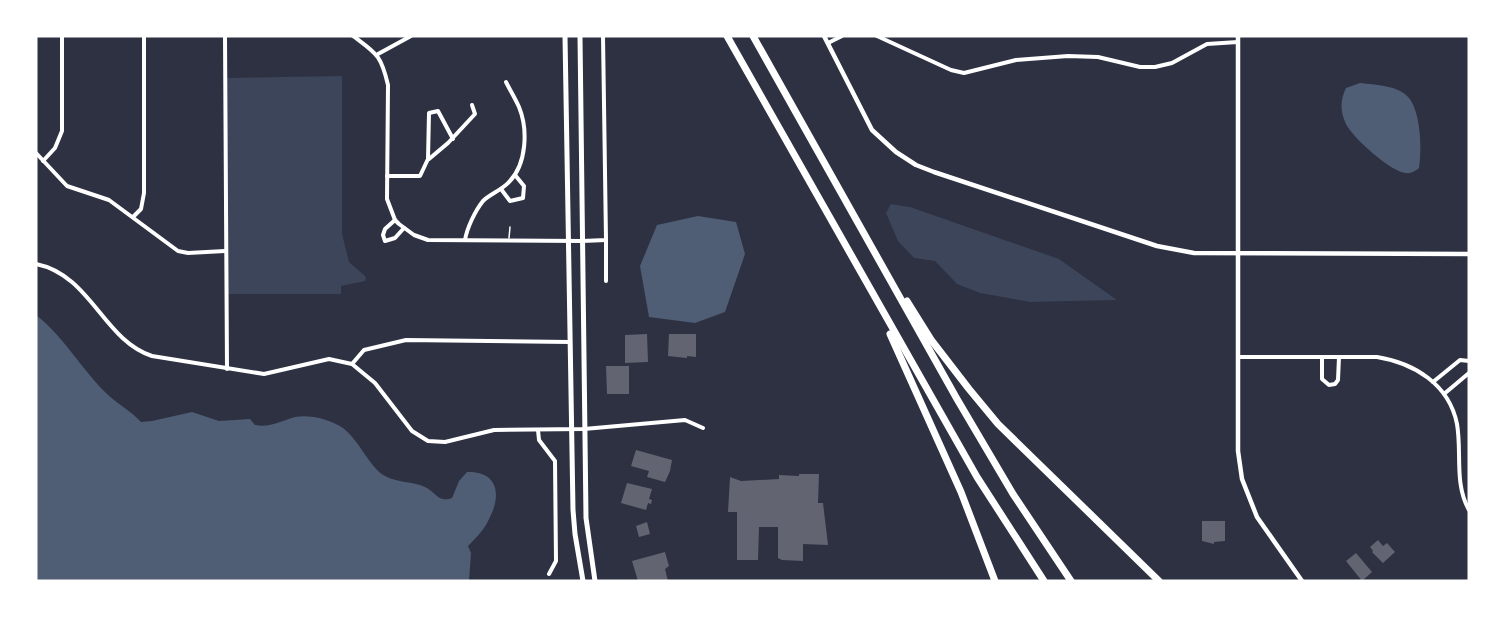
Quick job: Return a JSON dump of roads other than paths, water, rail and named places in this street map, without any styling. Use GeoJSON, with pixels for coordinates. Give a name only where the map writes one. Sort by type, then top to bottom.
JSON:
{"type":"FeatureCollection","features":[{"type":"Feature","properties":{"kind":"highway"},"geometry":{"type":"LineString","coordinates":[[727,36],[977,477],[1044,581]]}},
{"type":"Feature","properties":{"kind":"highway"},"geometry":{"type":"LineString","coordinates":[[753,36],[957,399],[1013,494],[1071,581]]}},
{"type":"Feature","properties":{"kind":"highway"},"geometry":{"type":"LineString","coordinates":[[872,249],[932,341],[998,424],[1160,581]]}},
{"type":"Feature","properties":{"kind":"highway"},"geometry":{"type":"LineString","coordinates":[[873,296],[961,492],[994,581]]}},
{"type":"Feature","properties":{"kind":"main road"},"geometry":{"type":"LineString","coordinates":[[565,36],[575,534],[583,581]]}},
{"type":"Feature","properties":{"kind":"main road"},"geometry":{"type":"LineString","coordinates":[[580,36],[586,518],[595,581]]}},
{"type":"Feature","properties":{"kind":"street"},"geometry":{"type":"LineString","coordinates":[[43,161],[55,148],[62,131],[62,36]]}},
{"type":"Feature","properties":{"kind":"street"},"geometry":{"type":"LineString","coordinates":[[133,217],[141,209],[144,193],[144,36]]}},
{"type":"Feature","properties":{"kind":"street"},"geometry":{"type":"LineString","coordinates":[[225,36],[227,369]]}},
{"type":"Feature","properties":{"kind":"street"},"geometry":{"type":"LineString","coordinates":[[353,36],[378,54],[388,85],[387,199],[395,220],[404,228],[428,240],[606,240]]}},
{"type":"Feature","properties":{"kind":"street"},"geometry":{"type":"LineString","coordinates":[[378,54],[410,36]]}},
{"type":"Feature","properties":{"kind":"street"},"geometry":{"type":"LineString","coordinates":[[603,36],[606,281]]}},
{"type":"Feature","properties":{"kind":"street"},"geometry":{"type":"LineString","coordinates":[[824,36],[872,130],[896,152],[916,165],[1157,246],[1194,253],[1469,254]]}},
{"type":"Feature","properties":{"kind":"street"},"geometry":{"type":"LineString","coordinates":[[828,43],[842,36]]}},
{"type":"Feature","properties":{"kind":"street"},"geometry":{"type":"LineString","coordinates":[[877,36],[951,70],[964,73],[1017,60],[1068,56],[1098,57],[1140,67],[1155,68],[1172,63],[1207,44],[1238,39],[1238,451],[1242,478],[1257,517],[1302,581]]}},
{"type":"Feature","properties":{"kind":"street"},"geometry":{"type":"LineString","coordinates":[[465,240],[467,230],[483,201],[501,189],[520,168],[525,147],[523,121],[506,82]]}},
{"type":"Feature","properties":{"kind":"street"},"geometry":{"type":"LineString","coordinates":[[428,159],[453,139],[475,114],[472,105]]}},
{"type":"Feature","properties":{"kind":"street"},"geometry":{"type":"LineString","coordinates":[[387,176],[420,176],[428,159],[429,113],[438,111],[453,139]]}},
{"type":"Feature","properties":{"kind":"street"},"geometry":{"type":"LineString","coordinates":[[36,153],[67,186],[109,200],[178,251],[188,253],[225,251]]}},
{"type":"Feature","properties":{"kind":"street"},"geometry":{"type":"LineString","coordinates":[[501,189],[510,201],[523,198],[524,186],[515,175]]}},
{"type":"Feature","properties":{"kind":"street"},"geometry":{"type":"LineString","coordinates":[[395,220],[385,229],[383,235],[385,241],[395,238],[404,228]]}},
{"type":"Feature","properties":{"kind":"street"},"geometry":{"type":"LineString","coordinates":[[36,264],[67,276],[128,344],[152,356],[264,374],[329,359],[352,363],[375,383],[412,431],[428,441],[445,442],[494,430],[573,430],[685,420],[703,428]]}},
{"type":"Feature","properties":{"kind":"street"},"geometry":{"type":"LineString","coordinates":[[352,363],[364,350],[406,340],[571,342]]}},
{"type":"Feature","properties":{"kind":"street"},"geometry":{"type":"LineString","coordinates":[[1238,357],[1377,357],[1397,360],[1420,371],[1444,394],[1456,423],[1460,481],[1465,504],[1469,510]]}},
{"type":"Feature","properties":{"kind":"street"},"geometry":{"type":"LineString","coordinates":[[1322,357],[1322,379],[1329,385],[1335,384],[1338,380],[1339,357]]}},
{"type":"Feature","properties":{"kind":"street"},"geometry":{"type":"LineString","coordinates":[[1434,382],[1460,360],[1469,361]]}},
{"type":"Feature","properties":{"kind":"street"},"geometry":{"type":"LineString","coordinates":[[1444,394],[1469,373]]}},
{"type":"Feature","properties":{"kind":"street"},"geometry":{"type":"LineString","coordinates":[[538,430],[539,440],[555,461],[556,561],[549,574]]}},
{"type":"Feature","properties":{"kind":"lane"},"geometry":{"type":"LineString","coordinates":[[509,240],[510,227]]}}]}
